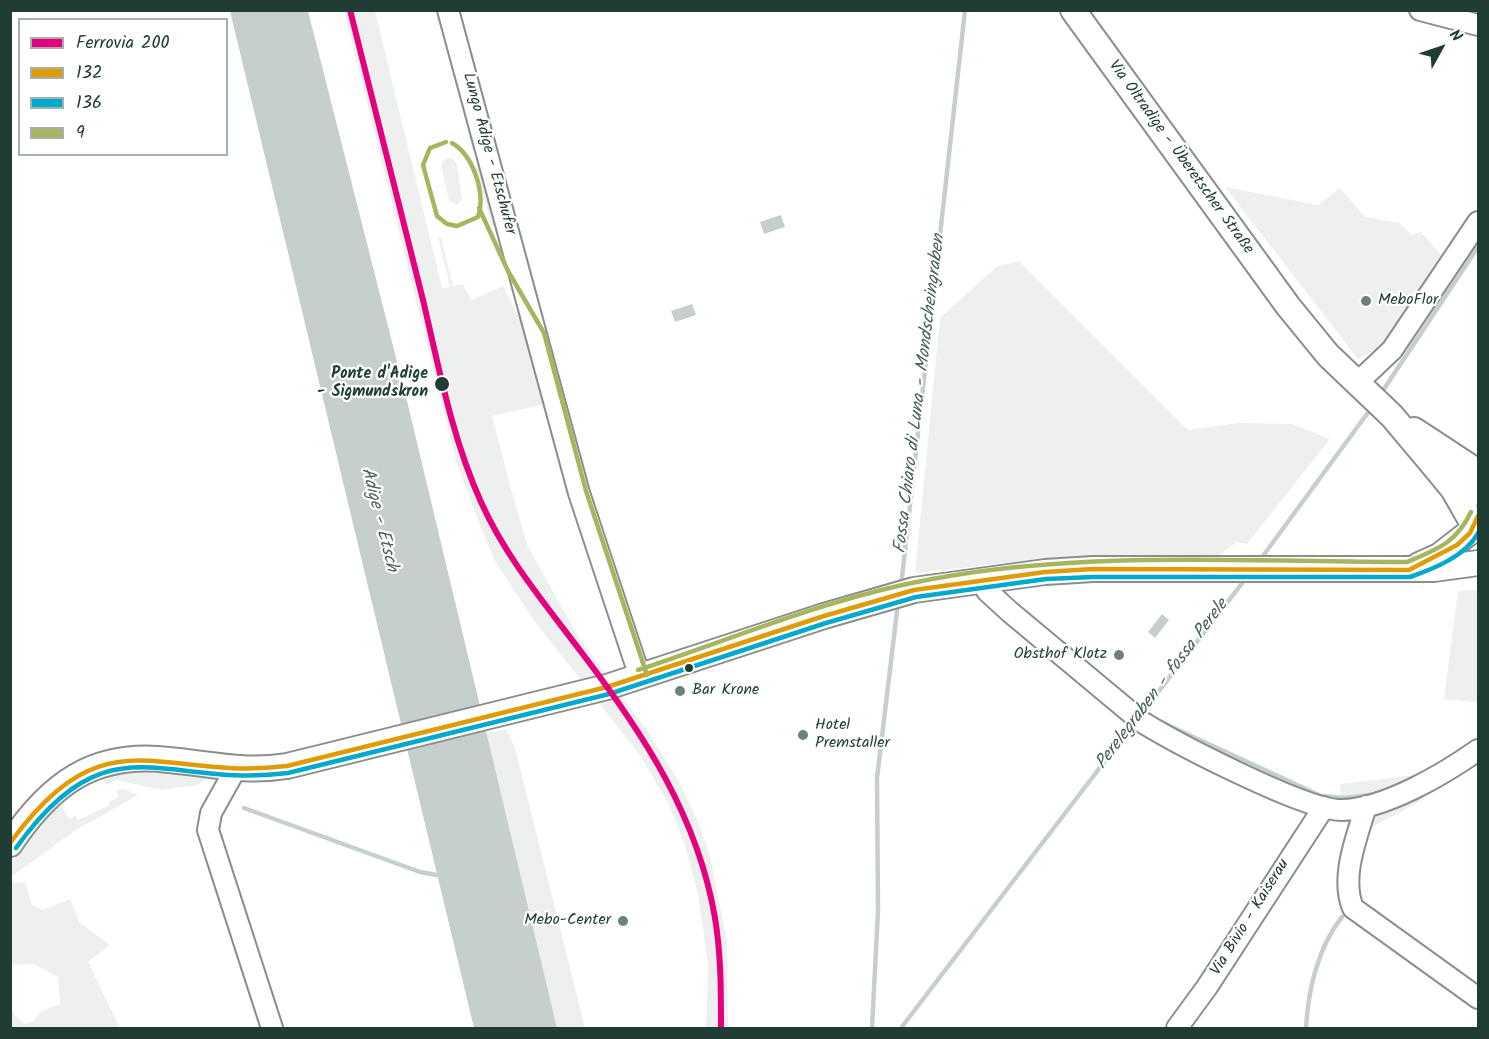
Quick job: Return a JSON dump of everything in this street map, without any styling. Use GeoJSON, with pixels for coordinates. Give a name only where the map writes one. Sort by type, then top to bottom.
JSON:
{"type":"FeatureCollection","features":[{"type":"Feature","properties":{"kind":"main road","name":"Via Oltradige - Überetscher Straße"},"geometry":{"type":"LineString","coordinates":[[1073,10],[1288,306],[1382,406]]}},
{"type":"Feature","properties":{"kind":"main road"},"geometry":{"type":"LineString","coordinates":[[1382,406],[1479,472]]}},
{"type":"Feature","properties":{"kind":"main road"},"geometry":{"type":"LineString","coordinates":[[1382,406],[1455,467],[1479,493]]}},
{"type":"Feature","properties":{"kind":"main road"},"geometry":{"type":"LineString","coordinates":[[1382,406],[1454,489],[1474,524],[1471,546],[1479,557]]}},
{"type":"Feature","properties":{"kind":"main road"},"geometry":{"type":"LineString","coordinates":[[1409,570],[1439,556],[1474,524]]}},
{"type":"Feature","properties":{"kind":"main road"},"geometry":{"type":"LineString","coordinates":[[10,844],[37,806],[49,795],[64,783],[94,768],[127,759],[150,758],[236,770],[261,770],[287,766],[640,677],[887,596],[914,590],[1045,572],[1093,569],[1409,570],[1479,563]]}},
{"type":"Feature","properties":{"kind":"street","name":"Lungo Adige - Etschufer"},"geometry":{"type":"LineString","coordinates":[[448,10],[579,493],[640,677]]}},
{"type":"Feature","properties":{"kind":"street"},"geometry":{"type":"LineString","coordinates":[[1420,10],[1479,25]]}},
{"type":"Feature","properties":{"kind":"street"},"geometry":{"type":"LineString","coordinates":[[1382,406],[1392,350],[1479,222]]}},
{"type":"Feature","properties":{"kind":"street"},"geometry":{"type":"LineString","coordinates":[[984,580],[987,591],[1010,612],[1136,717],[1165,737],[1291,796],[1324,807],[1342,810],[1366,806],[1394,797],[1444,774],[1479,750]]}},
{"type":"Feature","properties":{"kind":"street"},"geometry":{"type":"LineString","coordinates":[[236,770],[211,813],[208,830],[272,1029]]}},
{"type":"Feature","properties":{"kind":"street"},"geometry":{"type":"LineString","coordinates":[[1366,806],[1348,876],[1348,895],[1353,908],[1479,998]]}},
{"type":"Feature","properties":{"kind":"street","name":"Via Bivio - Kaiserau"},"geometry":{"type":"LineString","coordinates":[[1177,1029],[1207,987],[1324,807]]}},
{"type":"Feature","properties":{"kind":"shaded area"},"geometry":{"type":"Polygon","coordinates":[[[344,11],[375,11],[442,288],[450,287],[438,237],[441,237],[453,286],[463,284],[471,300],[503,286],[531,341],[545,404],[492,416],[511,489],[528,547],[581,641],[646,729],[678,780],[697,819],[710,856],[727,942],[728,1028],[706,1028],[708,965],[698,894],[684,842],[669,805],[640,755],[535,622],[493,558],[457,465],[344,11]]]}},
{"type":"Feature","properties":{"kind":"shaded area"},"geometry":{"type":"Polygon","coordinates":[[[475,133],[496,225],[492,227],[476,166],[481,164],[477,150],[473,151],[468,135],[475,133]]]}},
{"type":"Feature","properties":{"kind":"shaded area"},"geometry":{"type":"Polygon","coordinates":[[[446,158],[452,158],[457,164],[462,200],[456,205],[449,201],[441,165],[446,158]]]}},
{"type":"Feature","properties":{"kind":"shaded area","name":"MeboFlor"},"geometry":{"type":"Polygon","coordinates":[[[1225,187],[1318,205],[1340,188],[1365,217],[1400,223],[1411,235],[1421,232],[1446,260],[1390,343],[1358,359],[1225,187]]]}},
{"type":"Feature","properties":{"kind":"shaded area"},"geometry":{"type":"Polygon","coordinates":[[[1019,261],[1188,430],[1238,423],[1292,424],[1330,439],[1247,544],[1237,542],[1218,556],[1034,560],[915,573],[940,318],[996,267],[1019,261]]]}},
{"type":"Feature","properties":{"kind":"shaded area"},"geometry":{"type":"Polygon","coordinates":[[[1478,590],[1478,707],[1476,702],[1444,699],[1458,591],[1478,590]]]}},
{"type":"Feature","properties":{"kind":"shaded area"},"geometry":{"type":"Polygon","coordinates":[[[506,729],[515,748],[585,1028],[557,1028],[486,733],[506,729]]]}},
{"type":"Feature","properties":{"kind":"shaded area"},"geometry":{"type":"Polygon","coordinates":[[[142,767],[210,775],[198,785],[162,790],[116,780],[106,785],[102,776],[142,767]]]}},
{"type":"Feature","properties":{"kind":"shaded area"},"geometry":{"type":"Polygon","coordinates":[[[1417,775],[1416,785],[1366,802],[1341,800],[1340,784],[1417,775]]]}},
{"type":"Feature","properties":{"kind":"shaded area"},"geometry":{"type":"Polygon","coordinates":[[[124,789],[138,795],[76,830],[11,877],[11,864],[28,837],[59,801],[69,819],[76,816],[78,820],[110,805],[108,802],[119,797],[116,790],[124,789]]]}},
{"type":"Feature","properties":{"kind":"shaded area"},"geometry":{"type":"Polygon","coordinates":[[[1425,792],[1421,801],[1370,828],[1375,811],[1425,792]]]}},
{"type":"Feature","properties":{"kind":"shaded area"},"geometry":{"type":"Polygon","coordinates":[[[25,882],[32,905],[43,910],[70,899],[80,923],[110,945],[88,962],[120,1028],[11,1028],[11,1011],[24,1024],[34,1021],[40,1012],[60,1004],[58,977],[33,964],[11,965],[11,883],[25,882]]]}},
{"type":"Feature","properties":{"kind":"water","name":"Adige - Etsch"},"geometry":{"type":"Polygon","coordinates":[[[230,11],[308,11],[408,405],[557,1028],[474,1028],[230,11]]]}},
{"type":"Feature","properties":{"kind":"water"},"geometry":{"type":"Polygon","coordinates":[[[781,215],[785,227],[764,234],[760,222],[781,215]]]}},
{"type":"Feature","properties":{"kind":"water"},"geometry":{"type":"Polygon","coordinates":[[[692,304],[696,315],[675,322],[671,311],[692,304]]]}},
{"type":"Feature","properties":{"kind":"water"},"geometry":{"type":"Polygon","coordinates":[[[1162,614],[1169,620],[1155,638],[1148,632],[1162,614]]]}},
{"type":"Feature","properties":{"kind":"waterway","name":"Fossa Chiaro di Luna - Mondscheingraben"},"geometry":{"type":"LineString","coordinates":[[901,586],[965,10]]}},
{"type":"Feature","properties":{"kind":"waterway","name":"Perelegraben - fossa Perele"},"geometry":{"type":"LineString","coordinates":[[1380,395],[1478,247]]}},
{"type":"Feature","properties":{"kind":"waterway","name":"Perelegraben - fossa Perele"},"geometry":{"type":"LineString","coordinates":[[1260,560],[1372,407]]}},
{"type":"Feature","properties":{"kind":"waterway","name":"Perelegraben - fossa Perele"},"geometry":{"type":"LineString","coordinates":[[1141,714],[1246,578]]}},
{"type":"Feature","properties":{"kind":"waterway","name":"Fossa Chiaro di Luna - Mondscheingraben"},"geometry":{"type":"LineString","coordinates":[[872,1028],[878,911],[877,778],[898,603]]}},
{"type":"Feature","properties":{"kind":"waterway"},"geometry":{"type":"LineString","coordinates":[[1161,722],[1321,796],[1344,798],[1371,795]]}},
{"type":"Feature","properties":{"kind":"waterway","name":"Perelegraben - fossa Perele"},"geometry":{"type":"LineString","coordinates":[[901,1028],[1134,723]]}},
{"type":"Feature","properties":{"kind":"waterway"},"geometry":{"type":"LineString","coordinates":[[244,808],[420,872],[442,876]]}},
{"type":"Feature","properties":{"kind":"waterway"},"geometry":{"type":"LineString","coordinates":[[1306,1028],[1309,999],[1316,970],[1327,942],[1342,917]]}},
{"type":"Feature","properties":{"kind":"rail line","name":"200"},"geometry":{"type":"LineString","coordinates":[[350,10],[447,402],[471,478],[502,542],[527,581],[626,714],[646,745],[682,811],[696,845],[715,918],[720,959],[721,1028]]}},
{"type":"Feature","properties":{"kind":"transit line","name":"9"},"geometry":{"type":"LineString","coordinates":[[446,142],[430,148],[423,165],[437,216],[447,224],[457,226],[478,217],[480,197],[472,165],[452,143]]}},
{"type":"Feature","properties":{"kind":"transit line","name":"9"},"geometry":{"type":"LineString","coordinates":[[479,208],[508,271],[544,333],[586,491],[647,675]]}},
{"type":"Feature","properties":{"kind":"transit line","name":"9"},"geometry":{"type":"LineString","coordinates":[[638,670],[783,619],[857,596],[932,579],[990,570],[1109,561],[1407,562],[1445,544],[1459,531],[1471,512]]}},
{"type":"Feature","properties":{"kind":"transit line","name":"132"},"geometry":{"type":"LineString","coordinates":[[10,843],[45,802],[76,777],[107,764],[137,761],[243,768],[287,766],[607,687],[824,616],[914,590],[1045,572],[1093,569],[1409,570],[1457,545],[1470,533],[1478,516]]}},
{"type":"Feature","properties":{"kind":"transit line","name":"136"},"geometry":{"type":"LineString","coordinates":[[16,848],[50,808],[81,783],[110,771],[140,767],[244,775],[288,773],[609,694],[826,623],[916,597],[1046,579],[1093,577],[1410,577],[1438,566],[1457,555],[1473,541],[1478,533]]}},
{"type":"Feature","properties":{"kind":"place","name":"MeboFlor"},"geometry":{"type":"Point","coordinates":[1366,301]}},
{"type":"Feature","properties":{"kind":"place","name":"Ponte d'Adige - Sigmundskron"},"geometry":{"type":"Point","coordinates":[442,384]}},
{"type":"Feature","properties":{"kind":"place","name":"Obsthof Klotz"},"geometry":{"type":"Point","coordinates":[1119,655]}},
{"type":"Feature","properties":{"kind":"place","name":"Bar Krone"},"geometry":{"type":"Point","coordinates":[680,691]}},
{"type":"Feature","properties":{"kind":"place","name":"Hotel Premstaller"},"geometry":{"type":"Point","coordinates":[803,735]}},
{"type":"Feature","properties":{"kind":"place","name":"Mebo-Center"},"geometry":{"type":"Point","coordinates":[623,921]}}]}
